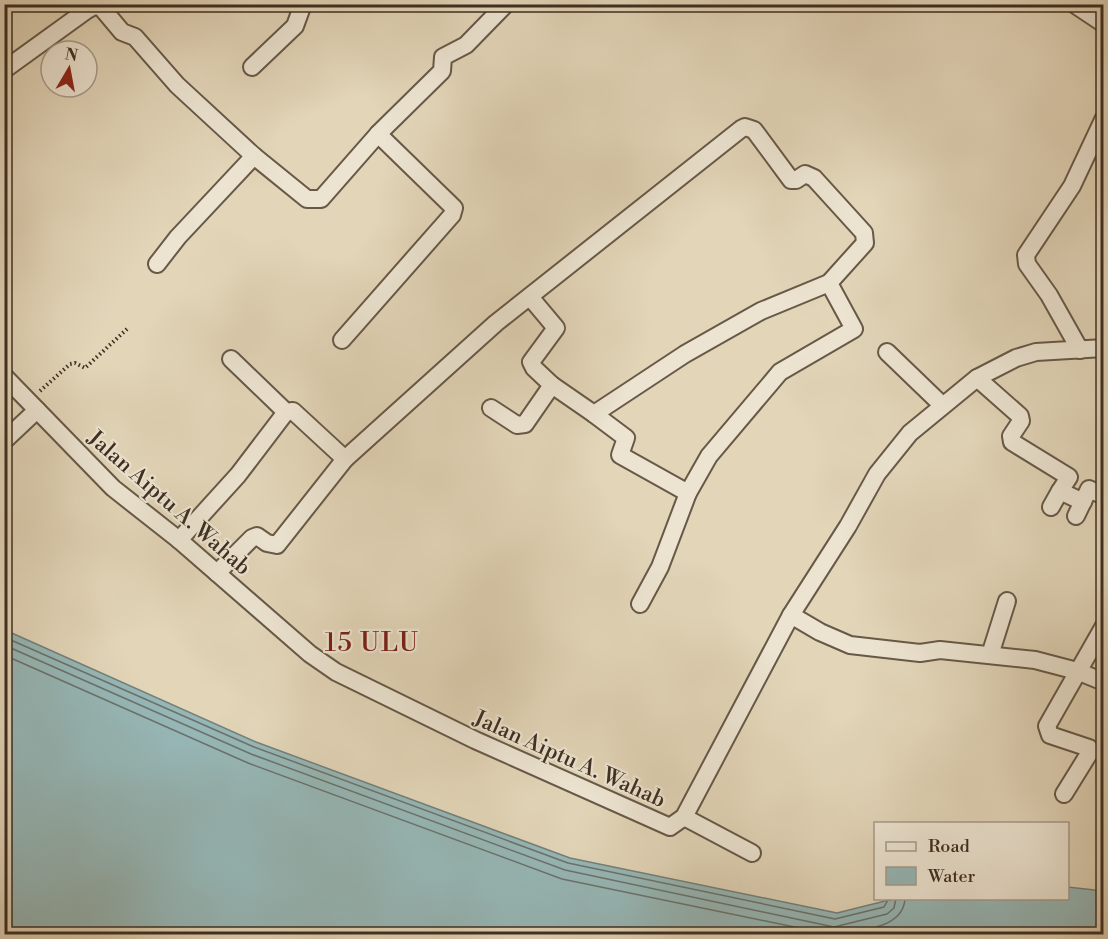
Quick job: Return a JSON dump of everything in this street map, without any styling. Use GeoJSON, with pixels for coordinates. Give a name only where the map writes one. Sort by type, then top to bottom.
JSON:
{"type":"FeatureCollection","features":[{"type":"Feature","properties":{"kind":"street"},"geometry":{"type":"LineString","coordinates":[[252,67],[295,26],[303,4]]}},
{"type":"Feature","properties":{"kind":"street"},"geometry":{"type":"LineString","coordinates":[[4,70],[87,10],[94,6],[101,7],[122,32],[135,37],[177,85],[254,156],[307,199],[315,201],[321,199],[378,134],[442,71],[443,57],[465,45],[506,4]]}},
{"type":"Feature","properties":{"kind":"street"},"geometry":{"type":"LineString","coordinates":[[1074,4],[1104,24]]}},
{"type":"Feature","properties":{"kind":"street"},"geometry":{"type":"LineString","coordinates":[[1080,350],[1049,295],[1027,264],[1026,255],[1072,186],[1104,118]]}},
{"type":"Feature","properties":{"kind":"street"},"geometry":{"type":"LineString","coordinates":[[217,573],[252,538],[257,536],[267,543],[277,545],[345,459],[440,371],[745,127],[754,130],[791,180],[796,180],[804,174],[814,178],[864,233],[865,243],[829,283],[761,311],[685,354],[594,414]]}},
{"type":"Feature","properties":{"kind":"street"},"geometry":{"type":"LineString","coordinates":[[342,340],[452,215],[454,208],[378,134]]}},
{"type":"Feature","properties":{"kind":"street"},"geometry":{"type":"LineString","coordinates":[[157,264],[178,237],[254,156]]}},
{"type":"Feature","properties":{"kind":"street"},"geometry":{"type":"LineString","coordinates":[[640,604],[660,567],[688,493],[709,456],[780,372],[854,329],[829,283]]}},
{"type":"Feature","properties":{"kind":"street"},"geometry":{"type":"LineString","coordinates":[[530,297],[556,328],[531,362],[534,368],[552,385],[626,438],[620,455],[688,493]]}},
{"type":"Feature","properties":{"kind":"street","name":"Jalan Aiptu A. Wahab"},"geometry":{"type":"LineString","coordinates":[[8,387],[32,406],[113,488],[179,540],[310,654],[359,684],[664,826],[675,825],[684,817],[791,615],[848,526],[877,474],[910,433],[977,378],[1016,358],[1036,352],[1104,348]]}},
{"type":"Feature","properties":{"kind":"street"},"geometry":{"type":"LineString","coordinates":[[887,352],[942,405]]}},
{"type":"Feature","properties":{"kind":"street"},"geometry":{"type":"LineString","coordinates":[[231,359],[286,412]]}},
{"type":"Feature","properties":{"kind":"street"},"geometry":{"type":"LineString","coordinates":[[977,378],[1020,416],[1021,421],[1011,436],[1016,447],[1069,477],[1051,507]]}},
{"type":"Feature","properties":{"kind":"street"},"geometry":{"type":"LineString","coordinates":[[490,408],[505,419],[517,424],[525,424],[552,385]]}},
{"type":"Feature","properties":{"kind":"street"},"geometry":{"type":"LineString","coordinates":[[4,441],[32,406]]}},
{"type":"Feature","properties":{"kind":"street"},"geometry":{"type":"LineString","coordinates":[[179,540],[238,475],[286,412],[293,411],[345,459]]}},
{"type":"Feature","properties":{"kind":"street"},"geometry":{"type":"LineString","coordinates":[[1060,491],[1079,509],[1091,488],[1104,496]]}},
{"type":"Feature","properties":{"kind":"street"},"geometry":{"type":"LineString","coordinates":[[990,655],[1007,601]]}},
{"type":"Feature","properties":{"kind":"street"},"geometry":{"type":"LineString","coordinates":[[791,615],[849,645],[920,653],[940,650],[1035,660],[1077,671],[1104,682]]}},
{"type":"Feature","properties":{"kind":"street"},"geometry":{"type":"LineString","coordinates":[[1064,794],[1090,752],[1089,748],[1050,735],[1047,726],[1104,626]]}},
{"type":"Feature","properties":{"kind":"street"},"geometry":{"type":"LineString","coordinates":[[684,817],[752,853]]}},
{"type":"Feature","properties":{"kind":"path"},"geometry":{"type":"LineString","coordinates":[[32,406],[70,364],[75,363],[85,368],[127,329]]}},
{"type":"Feature","properties":{"kind":"water"},"geometry":{"type":"Polygon","coordinates":[[[5,630],[256,742],[570,858],[837,913],[889,900],[1069,900],[1069,887],[1103,891],[1103,934],[5,934],[5,630]]]}},
{"type":"Feature","properties":{"kind":"district","name":"15 ULU"},"geometry":{"type":"Point","coordinates":[372,642]}}]}
